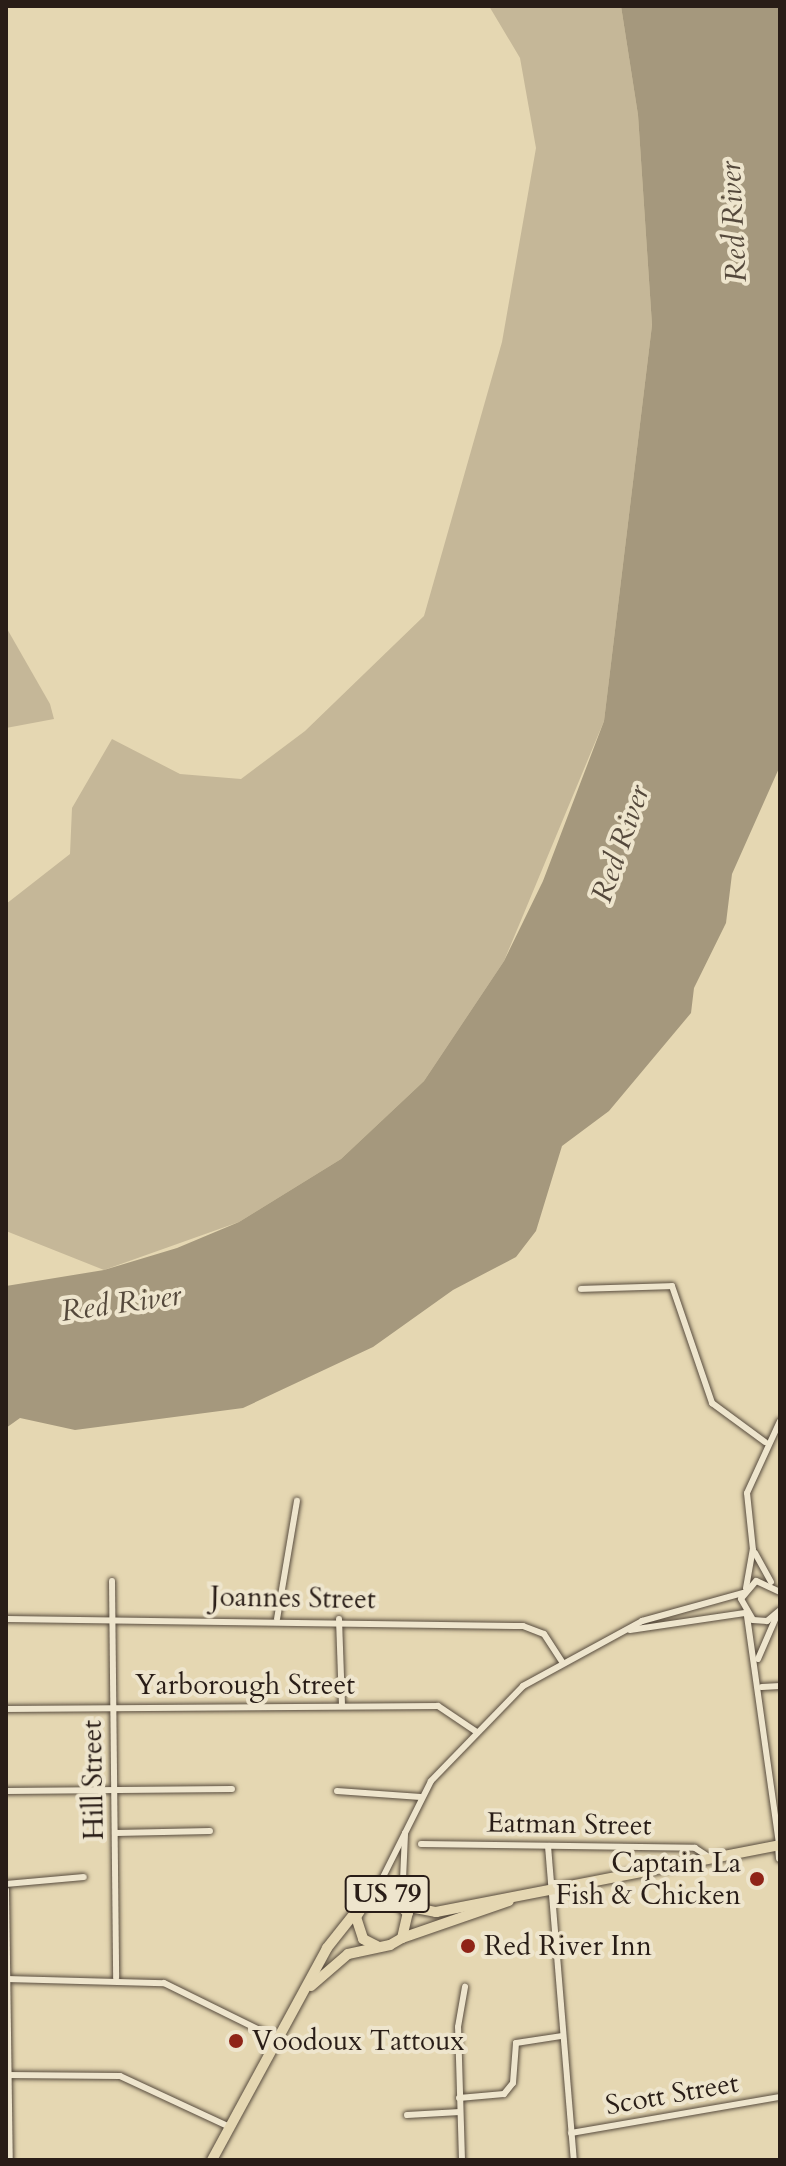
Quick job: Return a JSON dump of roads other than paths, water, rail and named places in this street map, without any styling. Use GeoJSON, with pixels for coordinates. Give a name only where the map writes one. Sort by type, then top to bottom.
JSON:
{"type":"FeatureCollection","features":[{"type":"Feature","properties":{"kind":"main road","name":"US 79"},"geometry":{"type":"LineString","coordinates":[[212,2160],[310,1988],[327,1948],[358,1909],[374,1895],[436,1912],[779,1845]]}},
{"type":"Feature","properties":{"kind":"main road","name":"US 79"},"geometry":{"type":"LineString","coordinates":[[310,1988],[339,1959],[522,1896]]}},
{"type":"Feature","properties":{"kind":"main road","name":"US 79"},"geometry":{"type":"LineString","coordinates":[[402,1938],[404,1905]]}},
{"type":"Feature","properties":{"kind":"main road","name":"US 79"},"geometry":{"type":"LineString","coordinates":[[358,1909],[358,1932],[377,1946]]}},
{"type":"Feature","properties":{"kind":"street"},"geometry":{"type":"LineString","coordinates":[[581,1289],[672,1286],[712,1403],[765,1442]]}},
{"type":"Feature","properties":{"kind":"street"},"geometry":{"type":"LineString","coordinates":[[780,1421],[765,1442],[747,1493],[753,1550],[744,1590],[746,1614],[762,1687],[780,1858]]}},
{"type":"Feature","properties":{"kind":"street"},"geometry":{"type":"LineString","coordinates":[[277,1619],[297,1501]]}},
{"type":"Feature","properties":{"kind":"street"},"geometry":{"type":"LineString","coordinates":[[374,1895],[421,1797],[475,1731],[562,1662],[630,1630],[744,1590],[777,1587],[753,1550]]}},
{"type":"Feature","properties":{"kind":"street","name":"Hill Street"},"geometry":{"type":"LineString","coordinates":[[112,1581],[116,1978]]}},
{"type":"Feature","properties":{"kind":"street"},"geometry":{"type":"LineString","coordinates":[[630,1630],[746,1614],[767,1621],[779,1612]]}},
{"type":"Feature","properties":{"kind":"street"},"geometry":{"type":"LineString","coordinates":[[758,1659],[779,1612]]}},
{"type":"Feature","properties":{"kind":"street","name":"Joannes Street"},"geometry":{"type":"LineString","coordinates":[[6,1619],[339,1619],[530,1628],[549,1638],[562,1662]]}},
{"type":"Feature","properties":{"kind":"street"},"geometry":{"type":"LineString","coordinates":[[339,1619],[342,1706]]}},
{"type":"Feature","properties":{"kind":"street"},"geometry":{"type":"LineString","coordinates":[[762,1687],[780,1686]]}},
{"type":"Feature","properties":{"kind":"street","name":"Yarborough Street"},"geometry":{"type":"LineString","coordinates":[[6,1709],[446,1707],[475,1731]]}},
{"type":"Feature","properties":{"kind":"street"},"geometry":{"type":"LineString","coordinates":[[6,1791],[232,1789]]}},
{"type":"Feature","properties":{"kind":"street"},"geometry":{"type":"LineString","coordinates":[[337,1791],[421,1797]]}},
{"type":"Feature","properties":{"kind":"street"},"geometry":{"type":"LineString","coordinates":[[116,1833],[210,1831]]}},
{"type":"Feature","properties":{"kind":"street"},"geometry":{"type":"LineString","coordinates":[[404,1905],[405,1833]]}},
{"type":"Feature","properties":{"kind":"street","name":"Eatman Street"},"geometry":{"type":"LineString","coordinates":[[421,1844],[695,1848],[712,1859]]}},
{"type":"Feature","properties":{"kind":"street"},"geometry":{"type":"LineString","coordinates":[[548,1846],[574,2160]]}},
{"type":"Feature","properties":{"kind":"street"},"geometry":{"type":"LineString","coordinates":[[10,2160],[6,1887],[84,1877]]}},
{"type":"Feature","properties":{"kind":"street"},"geometry":{"type":"LineString","coordinates":[[6,1979],[116,1978],[164,1983],[281,2040]]}},
{"type":"Feature","properties":{"kind":"street"},"geometry":{"type":"LineString","coordinates":[[462,2160],[459,2098],[465,1987]]}},
{"type":"Feature","properties":{"kind":"street"},"geometry":{"type":"LineString","coordinates":[[459,2098],[504,2094],[513,2083],[516,2043],[562,2036]]}},
{"type":"Feature","properties":{"kind":"street"},"geometry":{"type":"LineString","coordinates":[[8,2075],[120,2076],[230,2127]]}},
{"type":"Feature","properties":{"kind":"street","name":"Scott Street"},"geometry":{"type":"LineString","coordinates":[[571,2133],[780,2097]]}},
{"type":"Feature","properties":{"kind":"street"},"geometry":{"type":"LineString","coordinates":[[407,2115],[460,2112]]}},
{"type":"Feature","properties":{"kind":"water","name":"Red River"},"geometry":{"type":"Polygon","coordinates":[[[621,6],[780,6],[780,766],[732,874],[726,923],[694,988],[691,1013],[609,1111],[562,1146],[536,1231],[516,1257],[453,1290],[373,1347],[243,1408],[75,1430],[20,1418],[6,1428],[6,1286],[104,1270],[177,1248],[239,1222],[341,1159],[424,1081],[504,961],[543,881],[604,721],[652,325],[638,115],[621,6]]]}},
{"type":"Feature","properties":{"kind":"place","name":"Captain La Fish & Chicken"},"geometry":{"type":"Point","coordinates":[757,1879]}},
{"type":"Feature","properties":{"kind":"place","name":"Red River Inn"},"geometry":{"type":"Point","coordinates":[468,1946]}},
{"type":"Feature","properties":{"kind":"place","name":"Voodoux Tattoux"},"geometry":{"type":"Point","coordinates":[236,2041]}}]}
